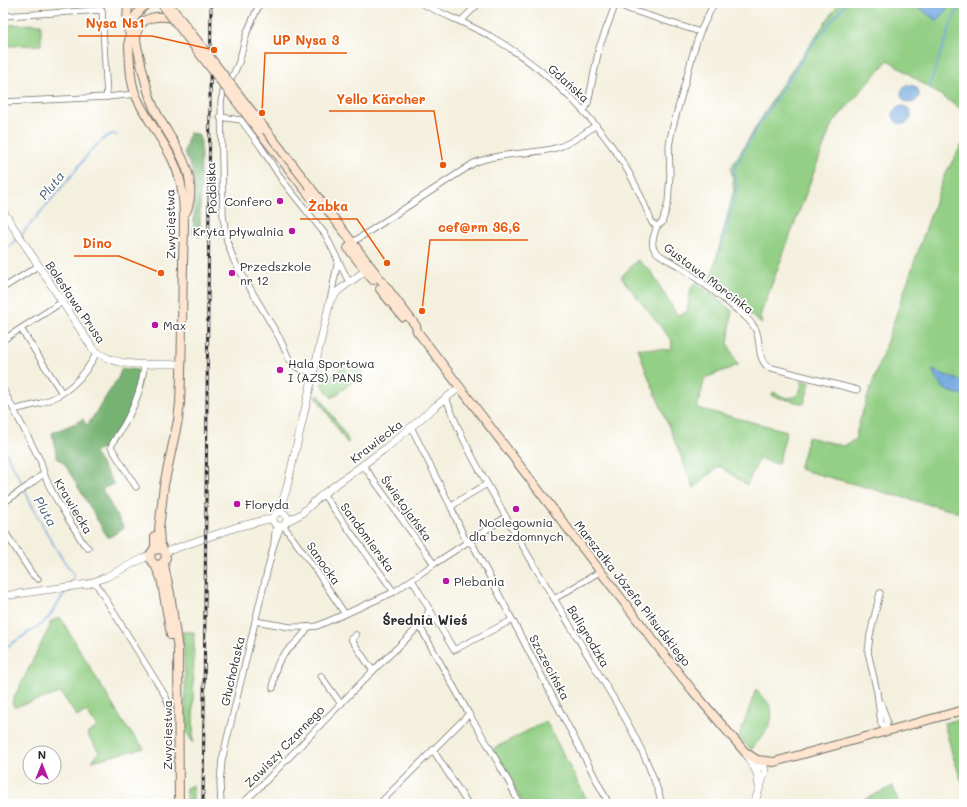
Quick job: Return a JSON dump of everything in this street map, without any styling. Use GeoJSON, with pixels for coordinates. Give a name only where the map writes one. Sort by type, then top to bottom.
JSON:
{"type":"FeatureCollection","features":[{"type":"Feature","properties":{"kind":"main road"},"geometry":{"type":"LineString","coordinates":[[129,34],[127,22],[128,3],[134,6],[146,5]]}},
{"type":"Feature","properties":{"kind":"main road","name":"Marszałka Józefa Piłsudskiego"},"geometry":{"type":"LineString","coordinates":[[161,3],[307,189]]}},
{"type":"Feature","properties":{"kind":"main road","name":"Marszałka Józefa Piłsudskiego"},"geometry":{"type":"LineString","coordinates":[[168,3],[349,245],[416,326],[417,331],[693,691],[745,752],[754,758],[774,762],[964,710]]}},
{"type":"Feature","properties":{"kind":"main road","name":"Zwycięstwa"},"geometry":{"type":"LineString","coordinates":[[146,5],[132,20],[129,34],[131,75],[136,94],[176,165],[181,180],[184,216],[180,398],[178,420],[164,485],[159,529],[160,543],[164,551]]}},
{"type":"Feature","properties":{"kind":"main road"},"geometry":{"type":"LineString","coordinates":[[173,18],[160,16],[152,17],[144,22],[139,28],[136,36],[148,93],[184,162],[188,173],[190,193],[188,208],[184,216]]}},
{"type":"Feature","properties":{"kind":"main road","name":"Zwycięstwa"},"geometry":{"type":"LineString","coordinates":[[152,552],[157,507],[160,493],[164,485]]}},
{"type":"Feature","properties":{"kind":"main road"},"geometry":{"type":"LineString","coordinates":[[159,549],[164,551],[166,556],[164,562],[160,565],[155,564],[151,560],[152,552],[159,549]]}},
{"type":"Feature","properties":{"kind":"main road","name":"Zwycięstwa"},"geometry":{"type":"LineString","coordinates":[[164,562],[176,637],[178,667],[179,804]]}},
{"type":"Feature","properties":{"kind":"main road","name":"Zwycięstwa"},"geometry":{"type":"LineString","coordinates":[[155,564],[161,578],[178,667]]}},
{"type":"Feature","properties":{"kind":"street","name":"Podolska"},"geometry":{"type":"LineString","coordinates":[[260,3],[247,32],[239,62],[223,92],[221,102],[220,117],[223,216],[229,249],[243,277],[280,339],[289,359],[300,369],[314,372]]}},
{"type":"Feature","properties":{"kind":"street","name":"Gdańska"},"geometry":{"type":"LineString","coordinates":[[421,3],[496,39],[517,53],[546,76],[584,111],[596,125],[635,183],[652,223],[657,226]]}},
{"type":"Feature","properties":{"kind":"street"},"geometry":{"type":"LineString","coordinates":[[461,21],[479,3]]}},
{"type":"Feature","properties":{"kind":"street"},"geometry":{"type":"LineString","coordinates":[[584,111],[588,103],[599,48],[616,3],[637,12],[700,32]]}},
{"type":"Feature","properties":{"kind":"street","name":"Gustawa Morcinka"},"geometry":{"type":"LineString","coordinates":[[714,3],[700,32],[686,76],[671,134],[669,146],[670,175],[668,203],[662,223],[657,226],[652,242],[653,249],[657,254],[678,265],[737,310],[751,324],[756,331],[762,359],[764,364],[768,367],[858,390]]}},
{"type":"Feature","properties":{"kind":"street"},"geometry":{"type":"LineString","coordinates":[[3,16],[102,10],[107,97]]}},
{"type":"Feature","properties":{"kind":"street"},"geometry":{"type":"LineString","coordinates":[[3,102],[107,97],[136,94]]}},
{"type":"Feature","properties":{"kind":"street"},"geometry":{"type":"LineString","coordinates":[[220,117],[240,120],[261,147],[282,180],[325,234],[349,282]]}},
{"type":"Feature","properties":{"kind":"street"},"geometry":{"type":"LineString","coordinates":[[349,245],[474,163],[494,157],[556,148],[570,142],[596,125]]}},
{"type":"Feature","properties":{"kind":"street","name":"Bolesława Prusa"},"geometry":{"type":"LineString","coordinates":[[4,216],[19,236],[86,340],[97,352],[107,358],[123,363],[181,364]]}},
{"type":"Feature","properties":{"kind":"street"},"geometry":{"type":"LineString","coordinates":[[330,301],[338,260]]}},
{"type":"Feature","properties":{"kind":"street"},"geometry":{"type":"LineString","coordinates":[[3,288],[38,266]]}},
{"type":"Feature","properties":{"kind":"street"},"geometry":{"type":"LineString","coordinates":[[330,301],[349,282],[368,269]]}},
{"type":"Feature","properties":{"kind":"street","name":"Głuchołaska"},"geometry":{"type":"LineString","coordinates":[[221,804],[220,783],[222,760],[280,520],[330,301]]}},
{"type":"Feature","properties":{"kind":"street"},"geometry":{"type":"LineString","coordinates":[[3,340],[62,302]]}},
{"type":"Feature","properties":{"kind":"street"},"geometry":{"type":"LineString","coordinates":[[21,329],[62,393]]}},
{"type":"Feature","properties":{"kind":"street"},"geometry":{"type":"LineString","coordinates":[[14,410],[40,404],[62,393],[76,383],[82,376],[97,352]]}},
{"type":"Feature","properties":{"kind":"street"},"geometry":{"type":"LineString","coordinates":[[136,487],[111,447],[115,437],[123,427],[130,413],[141,386],[144,364]]}},
{"type":"Feature","properties":{"kind":"street","name":"Krawiecka"},"geometry":{"type":"LineString","coordinates":[[280,520],[301,514],[323,494],[363,465],[460,387]]}},
{"type":"Feature","properties":{"kind":"street","name":"Krawiecka"},"geometry":{"type":"LineString","coordinates":[[3,389],[41,462],[43,474],[88,548]]}},
{"type":"Feature","properties":{"kind":"street","name":"Baligrodzka"},"geometry":{"type":"LineString","coordinates":[[446,398],[456,423],[487,484],[640,745],[650,768],[662,804]]}},
{"type":"Feature","properties":{"kind":"street","name":"Szczecińska"},"geometry":{"type":"LineString","coordinates":[[410,427],[451,507],[465,539],[473,545],[609,804]]}},
{"type":"Feature","properties":{"kind":"street","name":"Świętojańska"},"geometry":{"type":"LineString","coordinates":[[363,465],[434,564]]}},
{"type":"Feature","properties":{"kind":"street"},"geometry":{"type":"LineString","coordinates":[[3,504],[43,474]]}},
{"type":"Feature","properties":{"kind":"street"},"geometry":{"type":"LineString","coordinates":[[451,507],[487,484]]}},
{"type":"Feature","properties":{"kind":"street","name":"Sandomierska"},"geometry":{"type":"LineString","coordinates":[[323,494],[394,592]]}},
{"type":"Feature","properties":{"kind":"street"},"geometry":{"type":"LineString","coordinates":[[255,621],[290,627],[308,628],[317,626],[394,592],[506,517]]}},
{"type":"Feature","properties":{"kind":"street"},"geometry":{"type":"LineString","coordinates":[[164,551],[250,524],[271,523],[280,520]]}},
{"type":"Feature","properties":{"kind":"street","name":"Sanocka"},"geometry":{"type":"LineString","coordinates":[[280,520],[345,614]]}},
{"type":"Feature","properties":{"kind":"street"},"geometry":{"type":"LineString","coordinates":[[3,529],[32,574],[38,578]]}},
{"type":"Feature","properties":{"kind":"street"},"geometry":{"type":"LineString","coordinates":[[3,596],[74,587],[95,582],[152,552]]}},
{"type":"Feature","properties":{"kind":"street"},"geometry":{"type":"LineString","coordinates":[[124,568],[148,563],[155,564]]}},
{"type":"Feature","properties":{"kind":"street"},"geometry":{"type":"LineString","coordinates":[[554,598],[601,571]]}},
{"type":"Feature","properties":{"kind":"street"},"geometry":{"type":"LineString","coordinates":[[412,580],[454,650],[512,620]]}},
{"type":"Feature","properties":{"kind":"street"},"geometry":{"type":"LineString","coordinates":[[95,582],[166,697],[169,707]]}},
{"type":"Feature","properties":{"kind":"street"},"geometry":{"type":"LineString","coordinates":[[880,593],[870,631],[868,652],[877,692],[887,721],[884,732]]}},
{"type":"Feature","properties":{"kind":"street","name":"Zawiszy Czarnego"},"geometry":{"type":"LineString","coordinates":[[242,804],[419,625],[427,616],[429,610]]}},
{"type":"Feature","properties":{"kind":"street"},"geometry":{"type":"LineString","coordinates":[[419,625],[488,745],[519,804]]}},
{"type":"Feature","properties":{"kind":"street"},"geometry":{"type":"LineString","coordinates":[[273,688],[277,665],[281,657],[305,634],[308,628]]}},
{"type":"Feature","properties":{"kind":"street"},"geometry":{"type":"LineString","coordinates":[[356,635],[351,639],[373,671]]}},
{"type":"Feature","properties":{"kind":"street","name":"Zawiszy Czarnego"},"geometry":{"type":"LineString","coordinates":[[321,676],[341,704]]}},
{"type":"Feature","properties":{"kind":"street"},"geometry":{"type":"LineString","coordinates":[[379,804],[469,714]]}},
{"type":"Feature","properties":{"kind":"street"},"geometry":{"type":"LineString","coordinates":[[433,750],[468,804]]}},
{"type":"Feature","properties":{"kind":"street"},"geometry":{"type":"LineString","coordinates":[[745,752],[757,773],[759,786]]}},
{"type":"Feature","properties":{"kind":"street"},"geometry":{"type":"LineString","coordinates":[[757,773],[759,764],[763,761]]}},
{"type":"Feature","properties":{"kind":"street"},"geometry":{"type":"LineString","coordinates":[[763,761],[765,772]]}},
{"type":"Feature","properties":{"kind":"street"},"geometry":{"type":"LineString","coordinates":[[754,804],[765,772],[774,762]]}},
{"type":"Feature","properties":{"kind":"green space"},"geometry":{"type":"Polygon","coordinates":[[[839,3],[964,3],[964,111],[888,60],[832,124],[760,316],[762,324],[710,283],[734,190],[731,168],[781,86],[839,3]]]}},
{"type":"Feature","properties":{"kind":"green space"},"geometry":{"type":"Polygon","coordinates":[[[41,24],[41,45],[3,46],[3,25],[41,24]]]}},
{"type":"Feature","properties":{"kind":"green space"},"geometry":{"type":"Polygon","coordinates":[[[189,133],[198,134],[201,142],[200,237],[193,233],[195,188],[192,170],[184,153],[189,133]]]}},
{"type":"Feature","properties":{"kind":"green space"},"geometry":{"type":"Polygon","coordinates":[[[964,141],[964,514],[799,469],[808,437],[843,446],[855,440],[860,419],[944,176],[964,141]]]}},
{"type":"Feature","properties":{"kind":"green space"},"geometry":{"type":"Polygon","coordinates":[[[637,260],[650,270],[677,315],[687,312],[691,288],[696,282],[732,311],[728,344],[738,365],[705,378],[697,408],[787,431],[778,464],[759,459],[747,485],[719,466],[694,488],[638,348],[671,350],[672,341],[621,277],[637,260]]]}},
{"type":"Feature","properties":{"kind":"green space"},"geometry":{"type":"Polygon","coordinates":[[[359,365],[364,371],[359,380],[357,379],[355,373],[349,368],[359,365]]]}},
{"type":"Feature","properties":{"kind":"green space"},"geometry":{"type":"Polygon","coordinates":[[[344,366],[355,380],[332,398],[321,384],[344,366]]]}},
{"type":"Feature","properties":{"kind":"green space"},"geometry":{"type":"Polygon","coordinates":[[[122,368],[137,370],[141,374],[139,386],[128,413],[108,445],[94,453],[114,484],[102,489],[124,528],[108,538],[64,463],[57,458],[52,433],[83,419],[87,426],[118,378],[122,368]]]}},
{"type":"Feature","properties":{"kind":"green space"},"geometry":{"type":"Polygon","coordinates":[[[801,380],[810,383],[804,404],[772,396],[773,392],[786,398],[795,397],[800,390],[801,380]]]}},
{"type":"Feature","properties":{"kind":"green space"},"geometry":{"type":"Polygon","coordinates":[[[318,394],[349,442],[347,443],[316,396],[318,394]]]}},
{"type":"Feature","properties":{"kind":"green space"},"geometry":{"type":"Polygon","coordinates":[[[60,617],[124,724],[144,748],[92,761],[99,752],[87,734],[97,727],[86,711],[77,717],[61,693],[14,707],[12,702],[50,626],[50,622],[60,617]]]}},
{"type":"Feature","properties":{"kind":"green space"},"geometry":{"type":"Polygon","coordinates":[[[182,632],[194,632],[193,743],[185,729],[185,669],[182,632]]]}},
{"type":"Feature","properties":{"kind":"green space"},"geometry":{"type":"Polygon","coordinates":[[[756,689],[769,704],[772,715],[766,731],[751,750],[739,737],[756,689]]]}},
{"type":"Feature","properties":{"kind":"green space"},"geometry":{"type":"Polygon","coordinates":[[[964,718],[964,787],[953,757],[944,723],[964,718]]]}},
{"type":"Feature","properties":{"kind":"green space"},"geometry":{"type":"Polygon","coordinates":[[[546,721],[589,804],[523,804],[493,749],[546,721]]]}},
{"type":"Feature","properties":{"kind":"green space"},"geometry":{"type":"Polygon","coordinates":[[[193,785],[193,804],[186,804],[186,788],[193,785]]]}},
{"type":"Feature","properties":{"kind":"green space"},"geometry":{"type":"Polygon","coordinates":[[[893,786],[899,804],[855,804],[893,786]]]}},
{"type":"Feature","properties":{"kind":"water"},"geometry":{"type":"Polygon","coordinates":[[[912,3],[947,3],[948,7],[939,20],[936,20],[912,3]]]}},
{"type":"Feature","properties":{"kind":"water"},"geometry":{"type":"Polygon","coordinates":[[[910,85],[916,88],[919,94],[916,100],[910,103],[904,100],[901,94],[904,88],[910,85]]]}},
{"type":"Feature","properties":{"kind":"water"},"geometry":{"type":"Polygon","coordinates":[[[902,106],[908,109],[911,115],[908,121],[902,124],[896,121],[893,115],[896,109],[902,106]]]}},
{"type":"Feature","properties":{"kind":"water"},"geometry":{"type":"Polygon","coordinates":[[[932,370],[964,382],[964,395],[947,391],[938,381],[932,370]]]}},
{"type":"Feature","properties":{"kind":"waterway"},"geometry":{"type":"LineString","coordinates":[[720,251],[735,198],[737,186],[734,174],[735,167],[757,128],[806,53],[846,3]]}},
{"type":"Feature","properties":{"kind":"waterway"},"geometry":{"type":"LineString","coordinates":[[929,87],[954,16],[962,3]]}},
{"type":"Feature","properties":{"kind":"waterway","name":"Pluta"},"geometry":{"type":"LineString","coordinates":[[22,234],[93,148],[106,137],[112,134],[117,135]]}},
{"type":"Feature","properties":{"kind":"waterway","name":"Pluta"},"geometry":{"type":"LineString","coordinates":[[3,252],[18,238]]}},
{"type":"Feature","properties":{"kind":"waterway","name":"Pluta"},"geometry":{"type":"LineString","coordinates":[[3,447],[24,487]]}},
{"type":"Feature","properties":{"kind":"waterway","name":"Pluta"},"geometry":{"type":"LineString","coordinates":[[25,491],[53,543],[74,575],[71,583]]}},
{"type":"Feature","properties":{"kind":"waterway","name":"Pluta"},"geometry":{"type":"LineString","coordinates":[[3,649],[39,626],[49,617],[66,591]]}},
{"type":"Feature","properties":{"kind":"railway"},"geometry":{"type":"LineString","coordinates":[[203,804],[211,3]]}},
{"type":"Feature","properties":{"kind":"place","name":"Nysa Ns1"},"geometry":{"type":"Point","coordinates":[214,50]}},
{"type":"Feature","properties":{"kind":"place","name":"UP Nysa 3"},"geometry":{"type":"Point","coordinates":[262,113]}},
{"type":"Feature","properties":{"kind":"place","name":"Yello Kärcher"},"geometry":{"type":"Point","coordinates":[443,165]}},
{"type":"Feature","properties":{"kind":"place","name":"Confero"},"geometry":{"type":"Point","coordinates":[280,201]}},
{"type":"Feature","properties":{"kind":"place","name":"Kryta pływalnia"},"geometry":{"type":"Point","coordinates":[292,231]}},
{"type":"Feature","properties":{"kind":"place","name":"Żabka"},"geometry":{"type":"Point","coordinates":[387,263]}},
{"type":"Feature","properties":{"kind":"place","name":"Dino"},"geometry":{"type":"Point","coordinates":[161,273]}},
{"type":"Feature","properties":{"kind":"place","name":"Przedszkole nr 12"},"geometry":{"type":"Point","coordinates":[232,273]}},
{"type":"Feature","properties":{"kind":"place","name":"cef@rm 36,6"},"geometry":{"type":"Point","coordinates":[422,311]}},
{"type":"Feature","properties":{"kind":"place","name":"Max"},"geometry":{"type":"Point","coordinates":[155,325]}},
{"type":"Feature","properties":{"kind":"place","name":"Hala Sportowa I (AZS) PANS"},"geometry":{"type":"Point","coordinates":[280,370]}},
{"type":"Feature","properties":{"kind":"place","name":"Floryda"},"geometry":{"type":"Point","coordinates":[237,504]}},
{"type":"Feature","properties":{"kind":"place","name":"Noclegownia dla bezdomnych"},"geometry":{"type":"Point","coordinates":[516,509]}},
{"type":"Feature","properties":{"kind":"place","name":"Plebania"},"geometry":{"type":"Point","coordinates":[446,581]}},
{"type":"Feature","properties":{"kind":"district","name":"Średnia Wieś"},"geometry":{"type":"Point","coordinates":[425,619]}}]}
